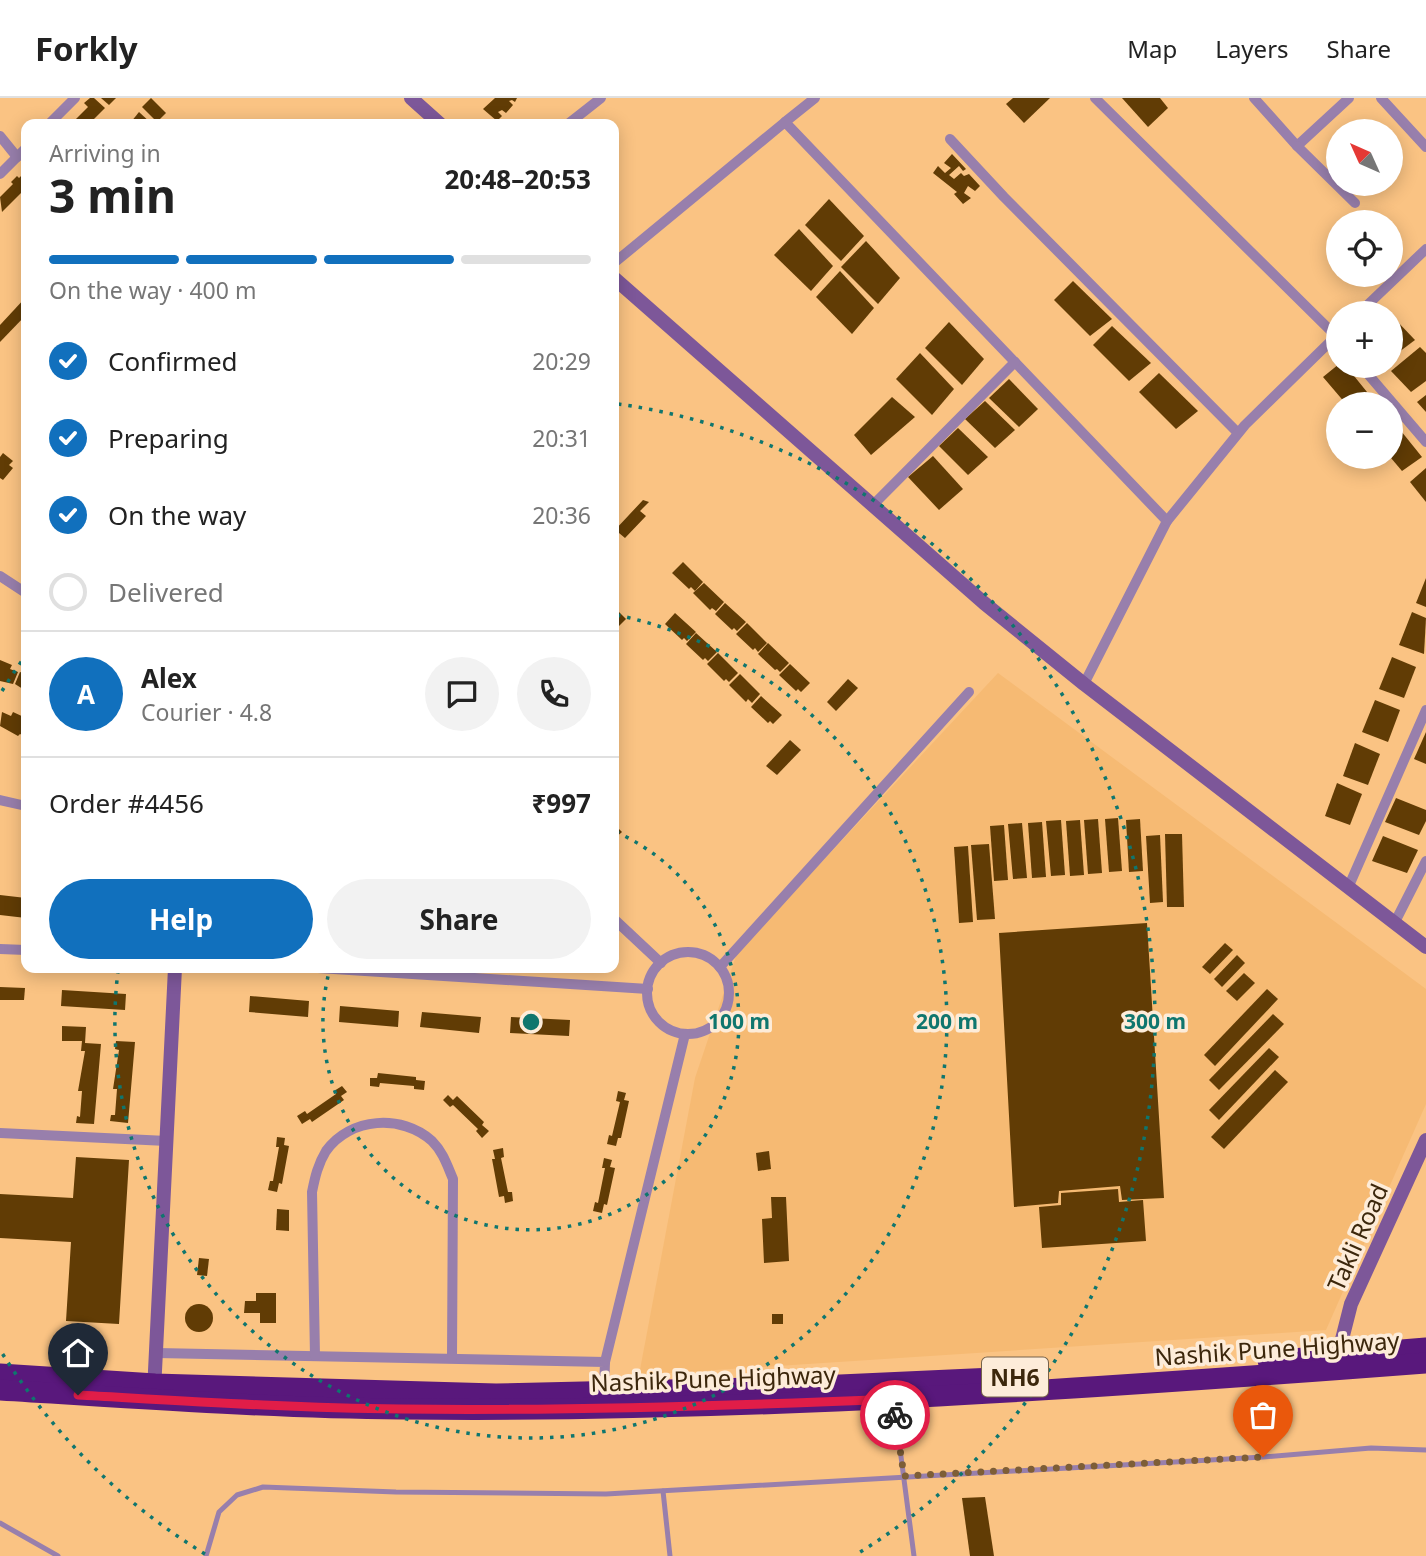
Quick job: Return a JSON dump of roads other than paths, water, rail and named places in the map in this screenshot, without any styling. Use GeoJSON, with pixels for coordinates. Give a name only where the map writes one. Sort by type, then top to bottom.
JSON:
{"type":"FeatureCollection","features":[{"type":"Feature","properties":{"kind":"highway","name":"Nashik Pune Highway"},"geometry":{"type":"LineString","coordinates":[[0,1390],[496,1394],[796,1387],[1122,1373],[1426,1348]]}},
{"type":"Feature","properties":{"kind":"highway","name":"Nashik Pune Highway"},"geometry":{"type":"LineString","coordinates":[[0,1374],[154,1391],[385,1409],[532,1409],[893,1399],[1168,1383],[1426,1363]]}},
{"type":"Feature","properties":{"kind":"main road"},"geometry":{"type":"LineString","coordinates":[[411,98],[434,119]]}},
{"type":"Feature","properties":{"kind":"main road"},"geometry":{"type":"LineString","coordinates":[[619,282],[984,603],[1084,684],[1426,947]]}},
{"type":"Feature","properties":{"kind":"main road"},"geometry":{"type":"LineString","coordinates":[[154,1391],[175,973]]}},
{"type":"Feature","properties":{"kind":"main road","name":"Takli Road"},"geometry":{"type":"LineString","coordinates":[[1338,1355],[1351,1304],[1426,1140]]}},
{"type":"Feature","properties":{"kind":"street"},"geometry":{"type":"LineString","coordinates":[[54,119],[75,98]]}},
{"type":"Feature","properties":{"kind":"street"},"geometry":{"type":"LineString","coordinates":[[574,119],[601,98]]}},
{"type":"Feature","properties":{"kind":"street"},"geometry":{"type":"LineString","coordinates":[[619,259],[815,98]]}},
{"type":"Feature","properties":{"kind":"street"},"geometry":{"type":"LineString","coordinates":[[1095,98],[1326,324]]}},
{"type":"Feature","properties":{"kind":"street"},"geometry":{"type":"LineString","coordinates":[[1254,98],[1297,146],[1355,203]]}},
{"type":"Feature","properties":{"kind":"street"},"geometry":{"type":"LineString","coordinates":[[1297,146],[1349,98]]}},
{"type":"Feature","properties":{"kind":"street"},"geometry":{"type":"LineString","coordinates":[[1381,98],[1426,147]]}},
{"type":"Feature","properties":{"kind":"street"},"geometry":{"type":"LineString","coordinates":[[785,122],[1167,522]]}},
{"type":"Feature","properties":{"kind":"street"},"geometry":{"type":"LineString","coordinates":[[1416,137],[1426,128]]}},
{"type":"Feature","properties":{"kind":"street"},"geometry":{"type":"LineString","coordinates":[[0,136],[17,157]]}},
{"type":"Feature","properties":{"kind":"street"},"geometry":{"type":"LineString","coordinates":[[950,139],[1003,197],[1238,433]]}},
{"type":"Feature","properties":{"kind":"street"},"geometry":{"type":"LineString","coordinates":[[0,174],[21,153]]}},
{"type":"Feature","properties":{"kind":"street"},"geometry":{"type":"LineString","coordinates":[[1372,301],[1426,249]]}},
{"type":"Feature","properties":{"kind":"street"},"geometry":{"type":"LineString","coordinates":[[1084,684],[1167,522],[1238,433],[1326,348]]}},
{"type":"Feature","properties":{"kind":"street"},"geometry":{"type":"LineString","coordinates":[[873,505],[1015,362]]}},
{"type":"Feature","properties":{"kind":"street"},"geometry":{"type":"LineString","coordinates":[[1372,378],[1426,442]]}},
{"type":"Feature","properties":{"kind":"street"},"geometry":{"type":"LineString","coordinates":[[0,576],[21,590]]}},
{"type":"Feature","properties":{"kind":"street"},"geometry":{"type":"LineString","coordinates":[[720,967],[969,692]]}},
{"type":"Feature","properties":{"kind":"street"},"geometry":{"type":"LineString","coordinates":[[1348,888],[1426,710]]}},
{"type":"Feature","properties":{"kind":"street"},"geometry":{"type":"LineString","coordinates":[[0,800],[21,805]]}},
{"type":"Feature","properties":{"kind":"street"},"geometry":{"type":"LineString","coordinates":[[1394,924],[1426,861]]}},
{"type":"Feature","properties":{"kind":"street"},"geometry":{"type":"LineString","coordinates":[[619,924],[660,963]]}},
{"type":"Feature","properties":{"kind":"street"},"geometry":{"type":"LineString","coordinates":[[0,949],[21,950]]}},
{"type":"Feature","properties":{"kind":"street"},"geometry":{"type":"LineString","coordinates":[[686,952],[703,955],[720,967],[729,990],[726,1010],[712,1026],[701,1032],[685,1034],[671,1031],[652,1014],[647,996],[649,981],[660,963],[686,952]]}},
{"type":"Feature","properties":{"kind":"street"},"geometry":{"type":"LineString","coordinates":[[402,973],[648,989]]}},
{"type":"Feature","properties":{"kind":"street"},"geometry":{"type":"LineString","coordinates":[[604,1390],[605,1362],[685,1034]]}},
{"type":"Feature","properties":{"kind":"street"},"geometry":{"type":"LineString","coordinates":[[315,1356],[312,1192],[316,1171],[327,1149],[344,1134],[373,1123],[394,1123],[407,1126],[433,1143],[444,1156],[453,1179],[452,1358]]}},
{"type":"Feature","properties":{"kind":"street"},"geometry":{"type":"LineString","coordinates":[[0,1133],[167,1141]]}},
{"type":"Feature","properties":{"kind":"street"},"geometry":{"type":"LineString","coordinates":[[157,1353],[605,1362]]}},
{"type":"Feature","properties":{"kind":"lane"},"geometry":{"type":"LineString","coordinates":[[893,1399],[914,1556]]}},
{"type":"Feature","properties":{"kind":"lane"},"geometry":{"type":"LineString","coordinates":[[206,1556],[219,1512],[237,1495],[262,1487],[490,1493],[663,1491],[1263,1457],[1371,1448],[1426,1450]]}},
{"type":"Feature","properties":{"kind":"lane"},"geometry":{"type":"LineString","coordinates":[[663,1491],[670,1556]]}},
{"type":"Feature","properties":{"kind":"lane"},"geometry":{"type":"LineString","coordinates":[[0,1523],[58,1556]]}}]}
